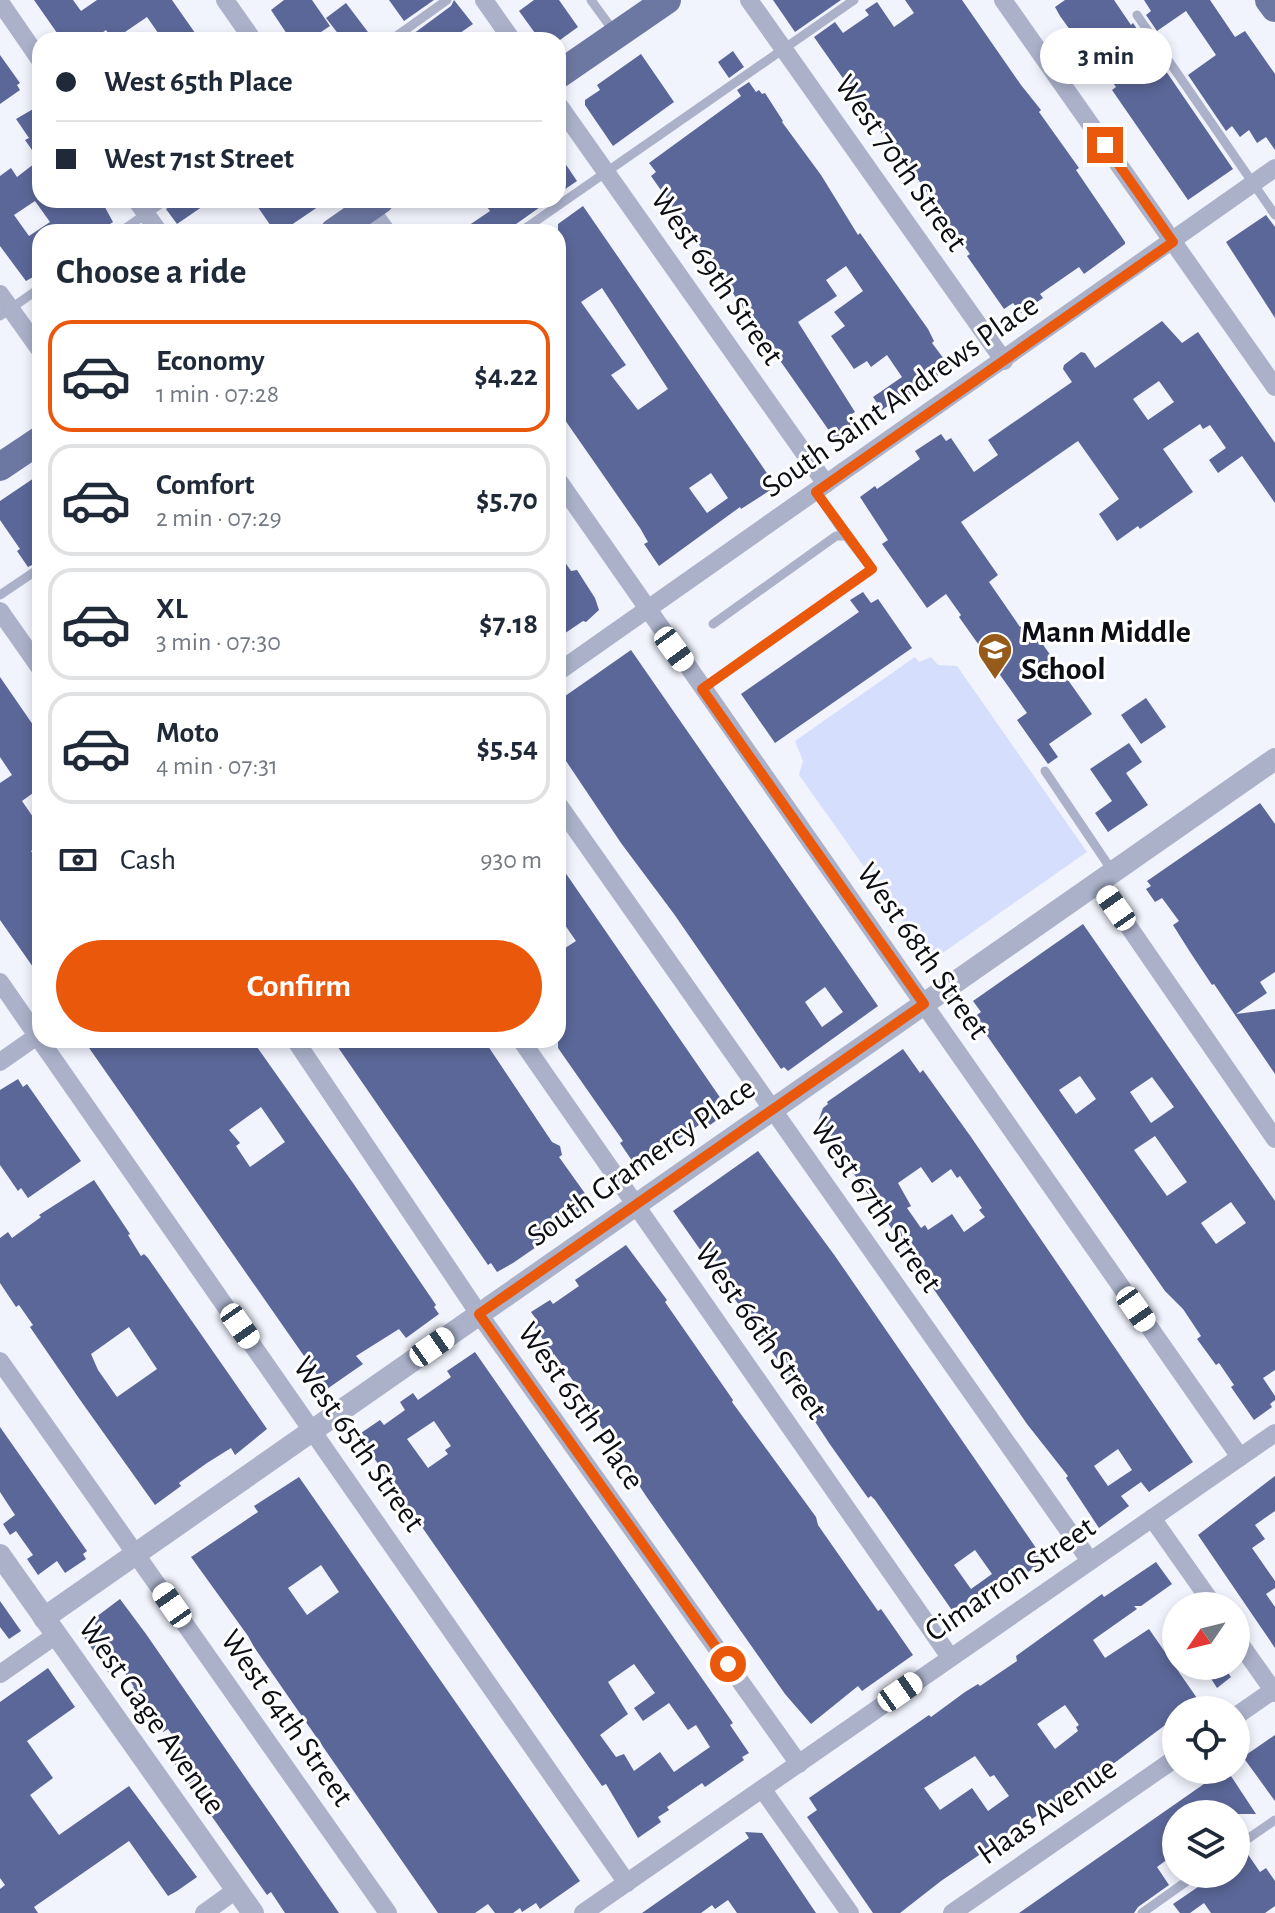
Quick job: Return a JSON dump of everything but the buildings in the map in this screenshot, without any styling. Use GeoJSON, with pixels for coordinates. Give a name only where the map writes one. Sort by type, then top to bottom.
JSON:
{"type":"FeatureCollection","features":[{"type":"Feature","properties":{"kind":"main road"},"geometry":{"type":"LineString","coordinates":[[566,69],[667,0]]}},
{"type":"Feature","properties":{"kind":"main road"},"geometry":{"type":"LineString","coordinates":[[1269,0],[1275,8]]}},
{"type":"Feature","properties":{"kind":"main road"},"geometry":{"type":"LineString","coordinates":[[344,224],[364,208]]}},
{"type":"Feature","properties":{"kind":"main road"},"geometry":{"type":"LineString","coordinates":[[0,467],[32,445]]}},
{"type":"Feature","properties":{"kind":"street"},"geometry":{"type":"LineString","coordinates":[[225,0],[247,32]]}},
{"type":"Feature","properties":{"kind":"street"},"geometry":{"type":"LineString","coordinates":[[484,0],[506,32]]}},
{"type":"Feature","properties":{"kind":"street","name":"West 70th Street"},"geometry":{"type":"LineString","coordinates":[[749,0],[1004,361]]}},
{"type":"Feature","properties":{"kind":"street"},"geometry":{"type":"LineString","coordinates":[[1003,0],[1275,387]]}},
{"type":"Feature","properties":{"kind":"street"},"geometry":{"type":"LineString","coordinates":[[0,2],[32,48]]}},
{"type":"Feature","properties":{"kind":"street","name":"West 69th Street"},"geometry":{"type":"LineString","coordinates":[[566,115],[821,488]]}},
{"type":"Feature","properties":{"kind":"street","name":"South Saint Andrews Place"},"geometry":{"type":"LineString","coordinates":[[566,666],[1275,168]]}},
{"type":"Feature","properties":{"kind":"street"},"geometry":{"type":"LineString","coordinates":[[3,306],[32,340]]}},
{"type":"Feature","properties":{"kind":"street","name":"West 68th Street"},"geometry":{"type":"LineString","coordinates":[[566,492],[1240,1457]]}},
{"type":"Feature","properties":{"kind":"street"},"geometry":{"type":"LineString","coordinates":[[0,611],[32,657]]}},
{"type":"Feature","properties":{"kind":"street","name":"South Gramercy Place"},"geometry":{"type":"LineString","coordinates":[[0,1674],[50,1626],[136,1554],[1275,759]]}},
{"type":"Feature","properties":{"kind":"street","name":"West 67th Street"},"geometry":{"type":"LineString","coordinates":[[566,815],[1090,1561]]}},
{"type":"Feature","properties":{"kind":"street"},"geometry":{"type":"LineString","coordinates":[[1106,877],[1275,1139]]}},
{"type":"Feature","properties":{"kind":"street","name":"West 65th Street"},"geometry":{"type":"LineString","coordinates":[[0,982],[32,1028]]}},
{"type":"Feature","properties":{"kind":"street"},"geometry":{"type":"LineString","coordinates":[[0,1062],[32,1042]]}},
{"type":"Feature","properties":{"kind":"street","name":"West 65th Street"},"geometry":{"type":"LineString","coordinates":[[46,1048],[627,1883]]}},
{"type":"Feature","properties":{"kind":"street","name":"West 65th Place"},"geometry":{"type":"LineString","coordinates":[[300,1048],[479,1314],[799,1764]]}},
{"type":"Feature","properties":{"kind":"street","name":"West 66th Street"},"geometry":{"type":"LineString","coordinates":[[527,1048],[950,1657]]}},
{"type":"Feature","properties":{"kind":"street","name":"West 64th Street"},"geometry":{"type":"LineString","coordinates":[[0,1361],[388,1913]]}},
{"type":"Feature","properties":{"kind":"street","name":"Cimarron Street"},"geometry":{"type":"LineString","coordinates":[[583,1913],[1275,1433]]}},
{"type":"Feature","properties":{"kind":"street"},"geometry":{"type":"LineString","coordinates":[[1152,1518],[1204,1592]]}},
{"type":"Feature","properties":{"kind":"street","name":"West Gage Avenue"},"geometry":{"type":"LineString","coordinates":[[0,1555],[253,1913]]}},
{"type":"Feature","properties":{"kind":"street"},"geometry":{"type":"LineString","coordinates":[[1250,1658],[1274,1691],[1250,1707]]}},
{"type":"Feature","properties":{"kind":"street","name":"Haas Avenue"},"geometry":{"type":"LineString","coordinates":[[952,1913],[1162,1768]]}},
{"type":"Feature","properties":{"kind":"street"},"geometry":{"type":"LineString","coordinates":[[763,1790],[850,1913]]}},
{"type":"Feature","properties":{"kind":"street"},"geometry":{"type":"LineString","coordinates":[[204,1913],[236,1890]]}},
{"type":"Feature","properties":{"kind":"lane"},"geometry":{"type":"LineString","coordinates":[[402,32],[447,0]]}},
{"type":"Feature","properties":{"kind":"lane"},"geometry":{"type":"LineString","coordinates":[[591,0],[616,35]]}},
{"type":"Feature","properties":{"kind":"lane"},"geometry":{"type":"LineString","coordinates":[[566,200],[854,0]]}},
{"type":"Feature","properties":{"kind":"lane"},"geometry":{"type":"LineString","coordinates":[[1137,15],[1275,215]]}},
{"type":"Feature","properties":{"kind":"lane"},"geometry":{"type":"LineString","coordinates":[[127,224],[140,208]]}},
{"type":"Feature","properties":{"kind":"lane"},"geometry":{"type":"LineString","coordinates":[[531,224],[554,208]]}},
{"type":"Feature","properties":{"kind":"lane"},"geometry":{"type":"LineString","coordinates":[[3,306],[32,292]]}},
{"type":"Feature","properties":{"kind":"lane"},"geometry":{"type":"LineString","coordinates":[[702,689],[872,569],[846,536],[821,488]]}},
{"type":"Feature","properties":{"kind":"lane"},"geometry":{"type":"LineString","coordinates":[[713,624],[836,536],[846,536]]}},
{"type":"Feature","properties":{"kind":"lane"},"geometry":{"type":"LineString","coordinates":[[0,595],[32,573]]}},
{"type":"Feature","properties":{"kind":"lane"},"geometry":{"type":"LineString","coordinates":[[1045,771],[1106,877]]}},
{"type":"Feature","properties":{"kind":"lane"},"geometry":{"type":"LineString","coordinates":[[1250,1837],[1275,1820]]}},
{"type":"Feature","properties":{"kind":"lane"},"geometry":{"type":"LineString","coordinates":[[1142,1913],[1177,1888]]}},
{"type":"Feature","properties":{"kind":"shaded area"},"geometry":{"type":"Polygon","coordinates":[[[915,657],[919,662],[931,657],[938,665],[957,666],[1087,852],[931,961],[799,775],[803,761],[795,741],[915,657]]]}},
{"type":"Feature","properties":{"kind":"place","name":"Mann Middle School"},"geometry":{"type":"Point","coordinates":[995,681]}},
{"type":"Feature","properties":{"kind":"route"},"geometry":{"type":"LineString","coordinates":[[728,1664],[479,1314],[924,1004],[702,689],[872,569],[816,492],[1173,242],[1105,145]]}}]}
